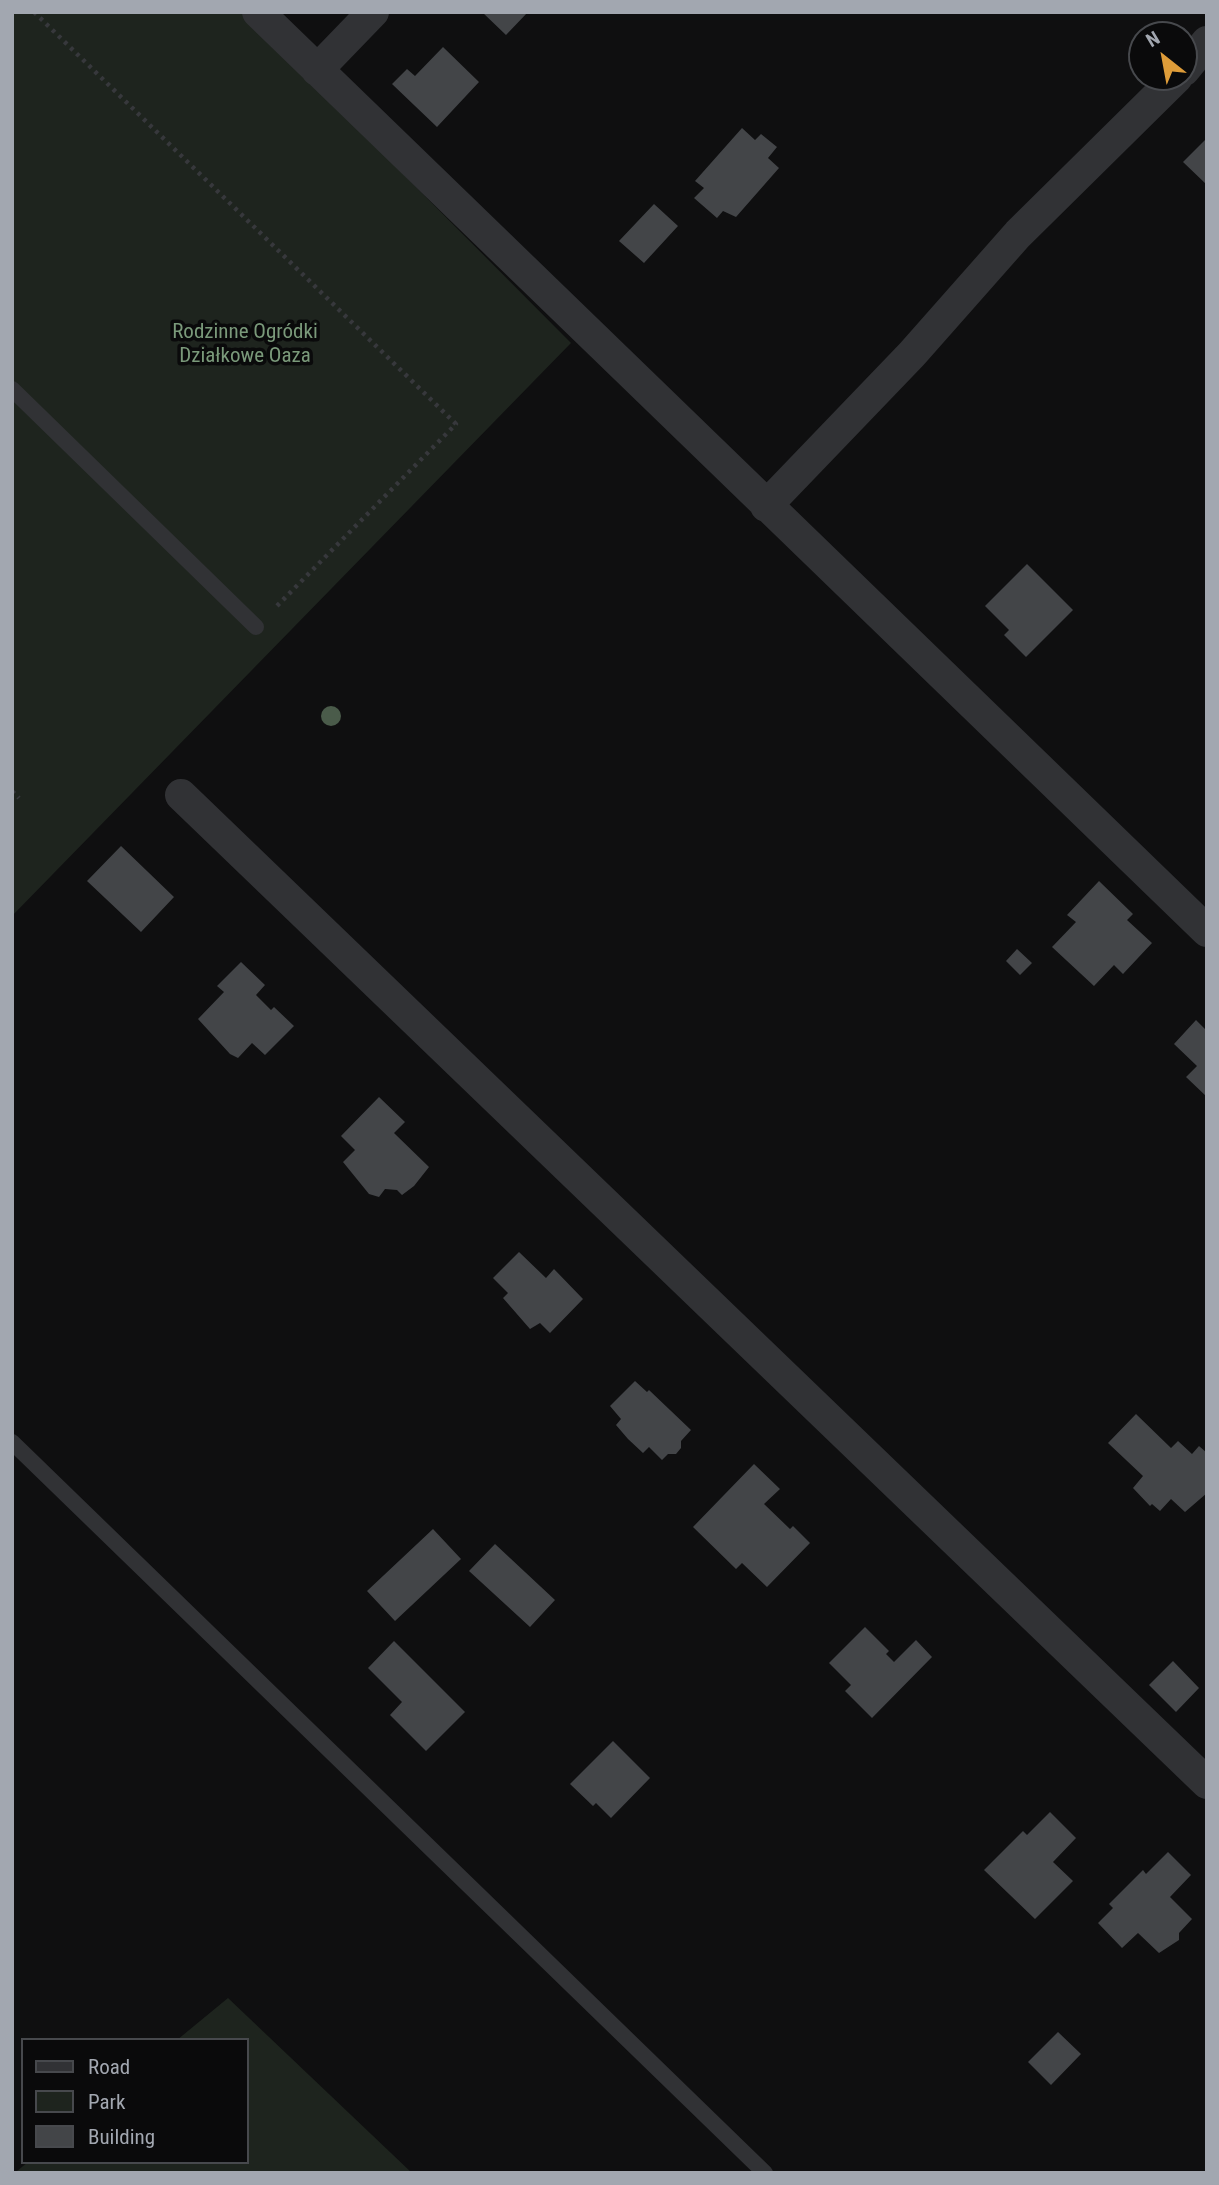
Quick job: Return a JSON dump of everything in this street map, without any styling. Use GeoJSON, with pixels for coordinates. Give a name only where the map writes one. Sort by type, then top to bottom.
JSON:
{"type":"FeatureCollection","features":[{"type":"Feature","properties":{"kind":"street"},"geometry":{"type":"LineString","coordinates":[[258,12],[1207,931]]}},
{"type":"Feature","properties":{"kind":"street"},"geometry":{"type":"LineString","coordinates":[[317,70],[373,12]]}},
{"type":"Feature","properties":{"kind":"street"},"geometry":{"type":"LineString","coordinates":[[766,506],[912,354],[1018,234],[1163,91]]}},
{"type":"Feature","properties":{"kind":"street"},"geometry":{"type":"LineString","coordinates":[[181,795],[1207,1783]]}},
{"type":"Feature","properties":{"kind":"lane"},"geometry":{"type":"LineString","coordinates":[[12,389],[256,627]]}},
{"type":"Feature","properties":{"kind":"lane"},"geometry":{"type":"LineString","coordinates":[[12,1442],[232,1652],[765,2173]]}},
{"type":"Feature","properties":{"kind":"path"},"geometry":{"type":"LineString","coordinates":[[34,12],[456,424],[256,627]]}},
{"type":"Feature","properties":{"kind":"path"},"geometry":{"type":"LineString","coordinates":[[12,791],[19,798]]}},
{"type":"Feature","properties":{"kind":"green space","name":"Rodzinne Ogródki Działkowe Oaza"},"geometry":{"type":"Polygon","coordinates":[[[12,12],[242,12],[571,343],[12,916],[12,12]]]}},
{"type":"Feature","properties":{"kind":"green space"},"geometry":{"type":"Polygon","coordinates":[[[228,1998],[412,2173],[17,2171],[26,2164],[248,2164],[248,2038],[179,2038],[228,1998]]]}},
{"type":"Feature","properties":{"kind":"building"},"geometry":{"type":"Polygon","coordinates":[[[482,12],[528,12],[506,35],[482,12]]]}},
{"type":"Feature","properties":{"kind":"building"},"geometry":{"type":"Polygon","coordinates":[[[443,47],[479,82],[437,127],[392,84],[407,69],[415,76],[443,47]]]}},
{"type":"Feature","properties":{"kind":"building"},"geometry":{"type":"Polygon","coordinates":[[[742,128],[755,140],[761,134],[777,147],[768,158],[779,168],[736,217],[723,211],[717,218],[694,198],[704,188],[695,181],[742,128]]]}},
{"type":"Feature","properties":{"kind":"building"},"geometry":{"type":"Polygon","coordinates":[[[1207,138],[1207,185],[1183,162],[1207,138]]]}},
{"type":"Feature","properties":{"kind":"building"},"geometry":{"type":"Polygon","coordinates":[[[654,204],[678,226],[644,263],[619,241],[654,204]]]}},
{"type":"Feature","properties":{"kind":"building"},"geometry":{"type":"Polygon","coordinates":[[[1027,564],[1073,610],[1026,657],[1004,635],[1009,630],[985,606],[1027,564]]]}},
{"type":"Feature","properties":{"kind":"building"},"geometry":{"type":"Polygon","coordinates":[[[121,846],[174,897],[141,932],[87,881],[121,846]]]}},
{"type":"Feature","properties":{"kind":"building"},"geometry":{"type":"Polygon","coordinates":[[[1099,881],[1133,914],[1127,920],[1152,943],[1123,974],[1114,965],[1094,986],[1052,947],[1076,922],[1067,915],[1099,881]]]}},
{"type":"Feature","properties":{"kind":"building"},"geometry":{"type":"Polygon","coordinates":[[[1017,949],[1032,963],[1020,975],[1006,961],[1017,949]]]}},
{"type":"Feature","properties":{"kind":"building"},"geometry":{"type":"Polygon","coordinates":[[[241,962],[265,985],[256,995],[271,1010],[274,1007],[294,1026],[265,1055],[252,1043],[238,1058],[230,1054],[198,1019],[224,992],[217,986],[241,962]]]}},
{"type":"Feature","properties":{"kind":"building"},"geometry":{"type":"Polygon","coordinates":[[[1196,1020],[1207,1031],[1207,1097],[1186,1077],[1197,1066],[1174,1044],[1196,1020]]]}},
{"type":"Feature","properties":{"kind":"building"},"geometry":{"type":"Polygon","coordinates":[[[379,1097],[405,1122],[394,1133],[429,1167],[414,1186],[402,1195],[397,1190],[385,1189],[379,1197],[369,1194],[343,1162],[355,1150],[341,1136],[379,1097]]]}},
{"type":"Feature","properties":{"kind":"building"},"geometry":{"type":"Polygon","coordinates":[[[519,1252],[546,1278],[554,1269],[583,1299],[550,1333],[540,1323],[530,1329],[503,1298],[508,1293],[493,1278],[519,1252]]]}},
{"type":"Feature","properties":{"kind":"building"},"geometry":{"type":"Polygon","coordinates":[[[635,1381],[647,1392],[649,1390],[691,1430],[681,1441],[681,1448],[676,1454],[668,1454],[662,1460],[649,1447],[643,1453],[616,1425],[621,1419],[610,1406],[635,1381]]]}},
{"type":"Feature","properties":{"kind":"building"},"geometry":{"type":"Polygon","coordinates":[[[1136,1414],[1171,1448],[1178,1441],[1192,1454],[1199,1446],[1207,1453],[1207,1493],[1185,1512],[1171,1499],[1160,1511],[1152,1504],[1150,1506],[1133,1488],[1143,1476],[1108,1443],[1136,1414]]]}},
{"type":"Feature","properties":{"kind":"building"},"geometry":{"type":"Polygon","coordinates":[[[754,1464],[780,1489],[764,1504],[790,1529],[793,1526],[810,1543],[767,1587],[742,1563],[736,1569],[693,1527],[754,1464]]]}},
{"type":"Feature","properties":{"kind":"building"},"geometry":{"type":"Polygon","coordinates":[[[433,1529],[461,1559],[395,1621],[367,1591],[433,1529]]]}},
{"type":"Feature","properties":{"kind":"building"},"geometry":{"type":"Polygon","coordinates":[[[495,1544],[555,1600],[530,1627],[469,1571],[495,1544]]]}},
{"type":"Feature","properties":{"kind":"building"},"geometry":{"type":"Polygon","coordinates":[[[865,1627],[889,1651],[886,1654],[894,1662],[916,1640],[932,1657],[872,1718],[845,1691],[851,1685],[829,1663],[865,1627]]]}},
{"type":"Feature","properties":{"kind":"building"},"geometry":{"type":"Polygon","coordinates":[[[394,1641],[465,1712],[426,1751],[390,1715],[402,1702],[368,1668],[394,1641]]]}},
{"type":"Feature","properties":{"kind":"building"},"geometry":{"type":"Polygon","coordinates":[[[1173,1661],[1199,1688],[1176,1712],[1149,1685],[1173,1661]]]}},
{"type":"Feature","properties":{"kind":"building"},"geometry":{"type":"Polygon","coordinates":[[[613,1741],[650,1778],[611,1818],[596,1803],[593,1806],[570,1784],[613,1741]]]}},
{"type":"Feature","properties":{"kind":"building"},"geometry":{"type":"Polygon","coordinates":[[[1050,1812],[1076,1838],[1053,1862],[1073,1881],[1035,1919],[984,1870],[1023,1831],[1027,1835],[1050,1812]]]}},
{"type":"Feature","properties":{"kind":"building"},"geometry":{"type":"Polygon","coordinates":[[[1168,1852],[1191,1875],[1170,1897],[1192,1919],[1179,1933],[1179,1940],[1159,1953],[1138,1933],[1122,1948],[1098,1923],[1113,1908],[1109,1904],[1143,1870],[1146,1874],[1168,1852]]]}},
{"type":"Feature","properties":{"kind":"building"},"geometry":{"type":"Polygon","coordinates":[[[1058,2032],[1081,2054],[1051,2085],[1028,2062],[1058,2032]]]}}]}
